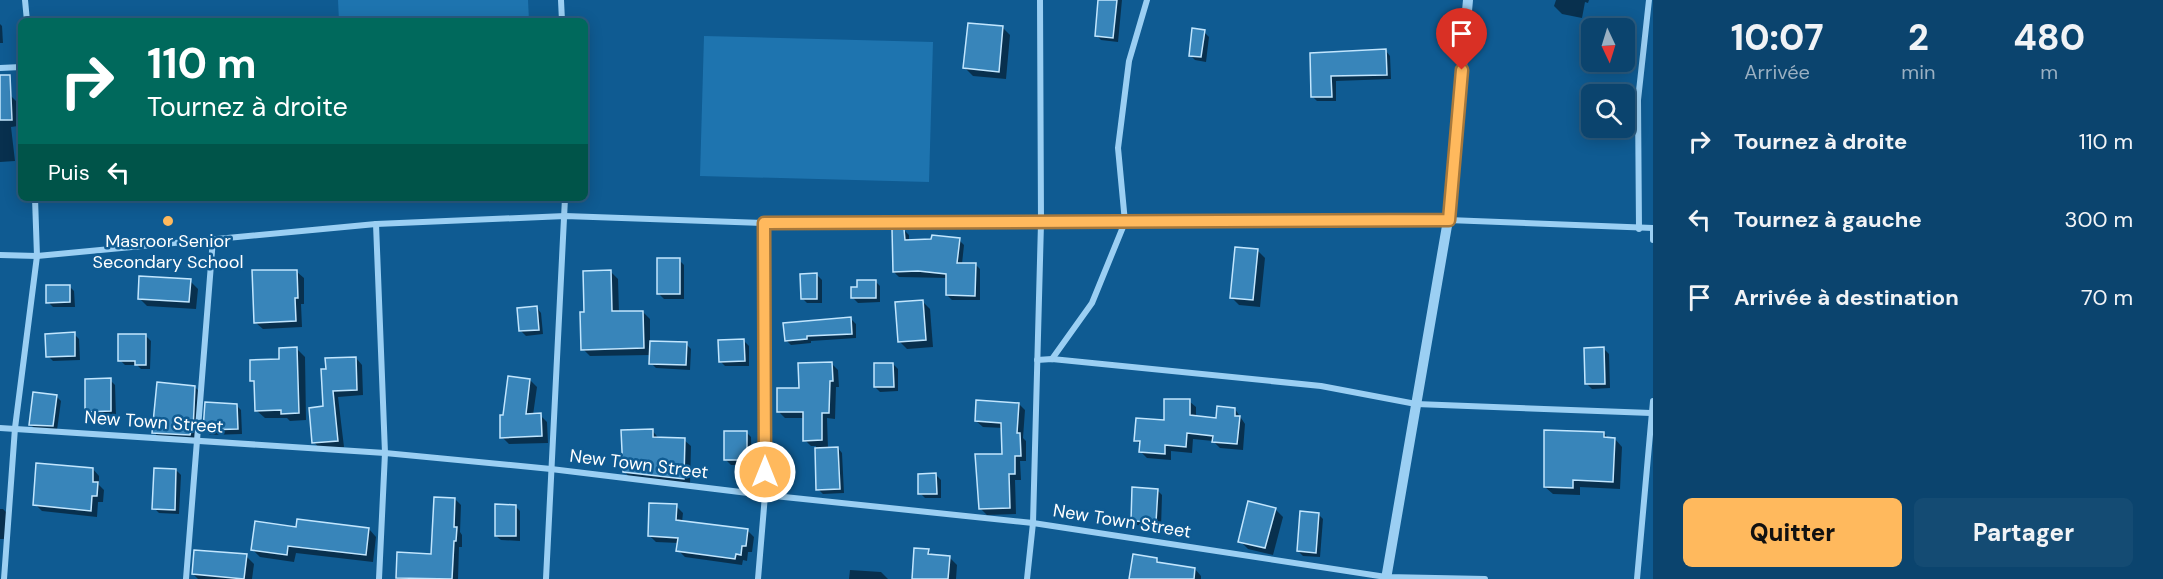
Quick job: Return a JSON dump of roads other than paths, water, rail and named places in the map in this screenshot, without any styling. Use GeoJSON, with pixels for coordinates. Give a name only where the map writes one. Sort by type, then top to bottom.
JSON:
{"type":"FeatureCollection","features":[{"type":"Feature","properties":{"kind":"street"},"geometry":{"type":"LineString","coordinates":[[25,0],[27,18]]}},
{"type":"Feature","properties":{"kind":"street"},"geometry":{"type":"LineString","coordinates":[[561,0],[562,18]]}},
{"type":"Feature","properties":{"kind":"street"},"geometry":{"type":"LineString","coordinates":[[1027,579],[1033,523],[1041,223],[1040,0]]}},
{"type":"Feature","properties":{"kind":"street"},"geometry":{"type":"LineString","coordinates":[[1052,359],[1092,303],[1125,222],[1118,148],[1129,61],[1148,0]]}},
{"type":"Feature","properties":{"kind":"street"},"geometry":{"type":"LineString","coordinates":[[1386,578],[1449,220],[1468,0]]}},
{"type":"Feature","properties":{"kind":"street"},"geometry":{"type":"LineString","coordinates":[[1639,229],[1638,100],[1649,0]]}},
{"type":"Feature","properties":{"kind":"street"},"geometry":{"type":"LineString","coordinates":[[0,68],[18,67]]}},
{"type":"Feature","properties":{"kind":"street"},"geometry":{"type":"LineString","coordinates":[[4,579],[15,428],[37,256],[35,201]]}},
{"type":"Feature","properties":{"kind":"street"},"geometry":{"type":"LineString","coordinates":[[546,579],[565,201]]}},
{"type":"Feature","properties":{"kind":"street"},"geometry":{"type":"LineString","coordinates":[[0,255],[37,256],[376,224],[565,216],[764,223],[1449,220],[1653,228],[1653,240]]}},
{"type":"Feature","properties":{"kind":"street"},"geometry":{"type":"LineString","coordinates":[[758,579],[765,495],[764,223]]}},
{"type":"Feature","properties":{"kind":"street"},"geometry":{"type":"LineString","coordinates":[[376,224],[385,453],[379,579]]}},
{"type":"Feature","properties":{"kind":"street"},"geometry":{"type":"LineString","coordinates":[[186,579],[213,239]]}},
{"type":"Feature","properties":{"kind":"street"},"geometry":{"type":"LineString","coordinates":[[1037,360],[1052,359],[1322,386],[1416,404],[1651,413]]}},
{"type":"Feature","properties":{"kind":"street"},"geometry":{"type":"LineString","coordinates":[[1637,579],[1653,401]]}},
{"type":"Feature","properties":{"kind":"street","name":"New Town Street"},"geometry":{"type":"LineString","coordinates":[[0,428],[385,453],[551,469],[765,495],[1033,523],[1386,578],[1485,579]]}},
{"type":"Feature","properties":{"kind":"place","name":"Masroor Senior Secondary School"},"geometry":{"type":"Point","coordinates":[168,221]}}]}
